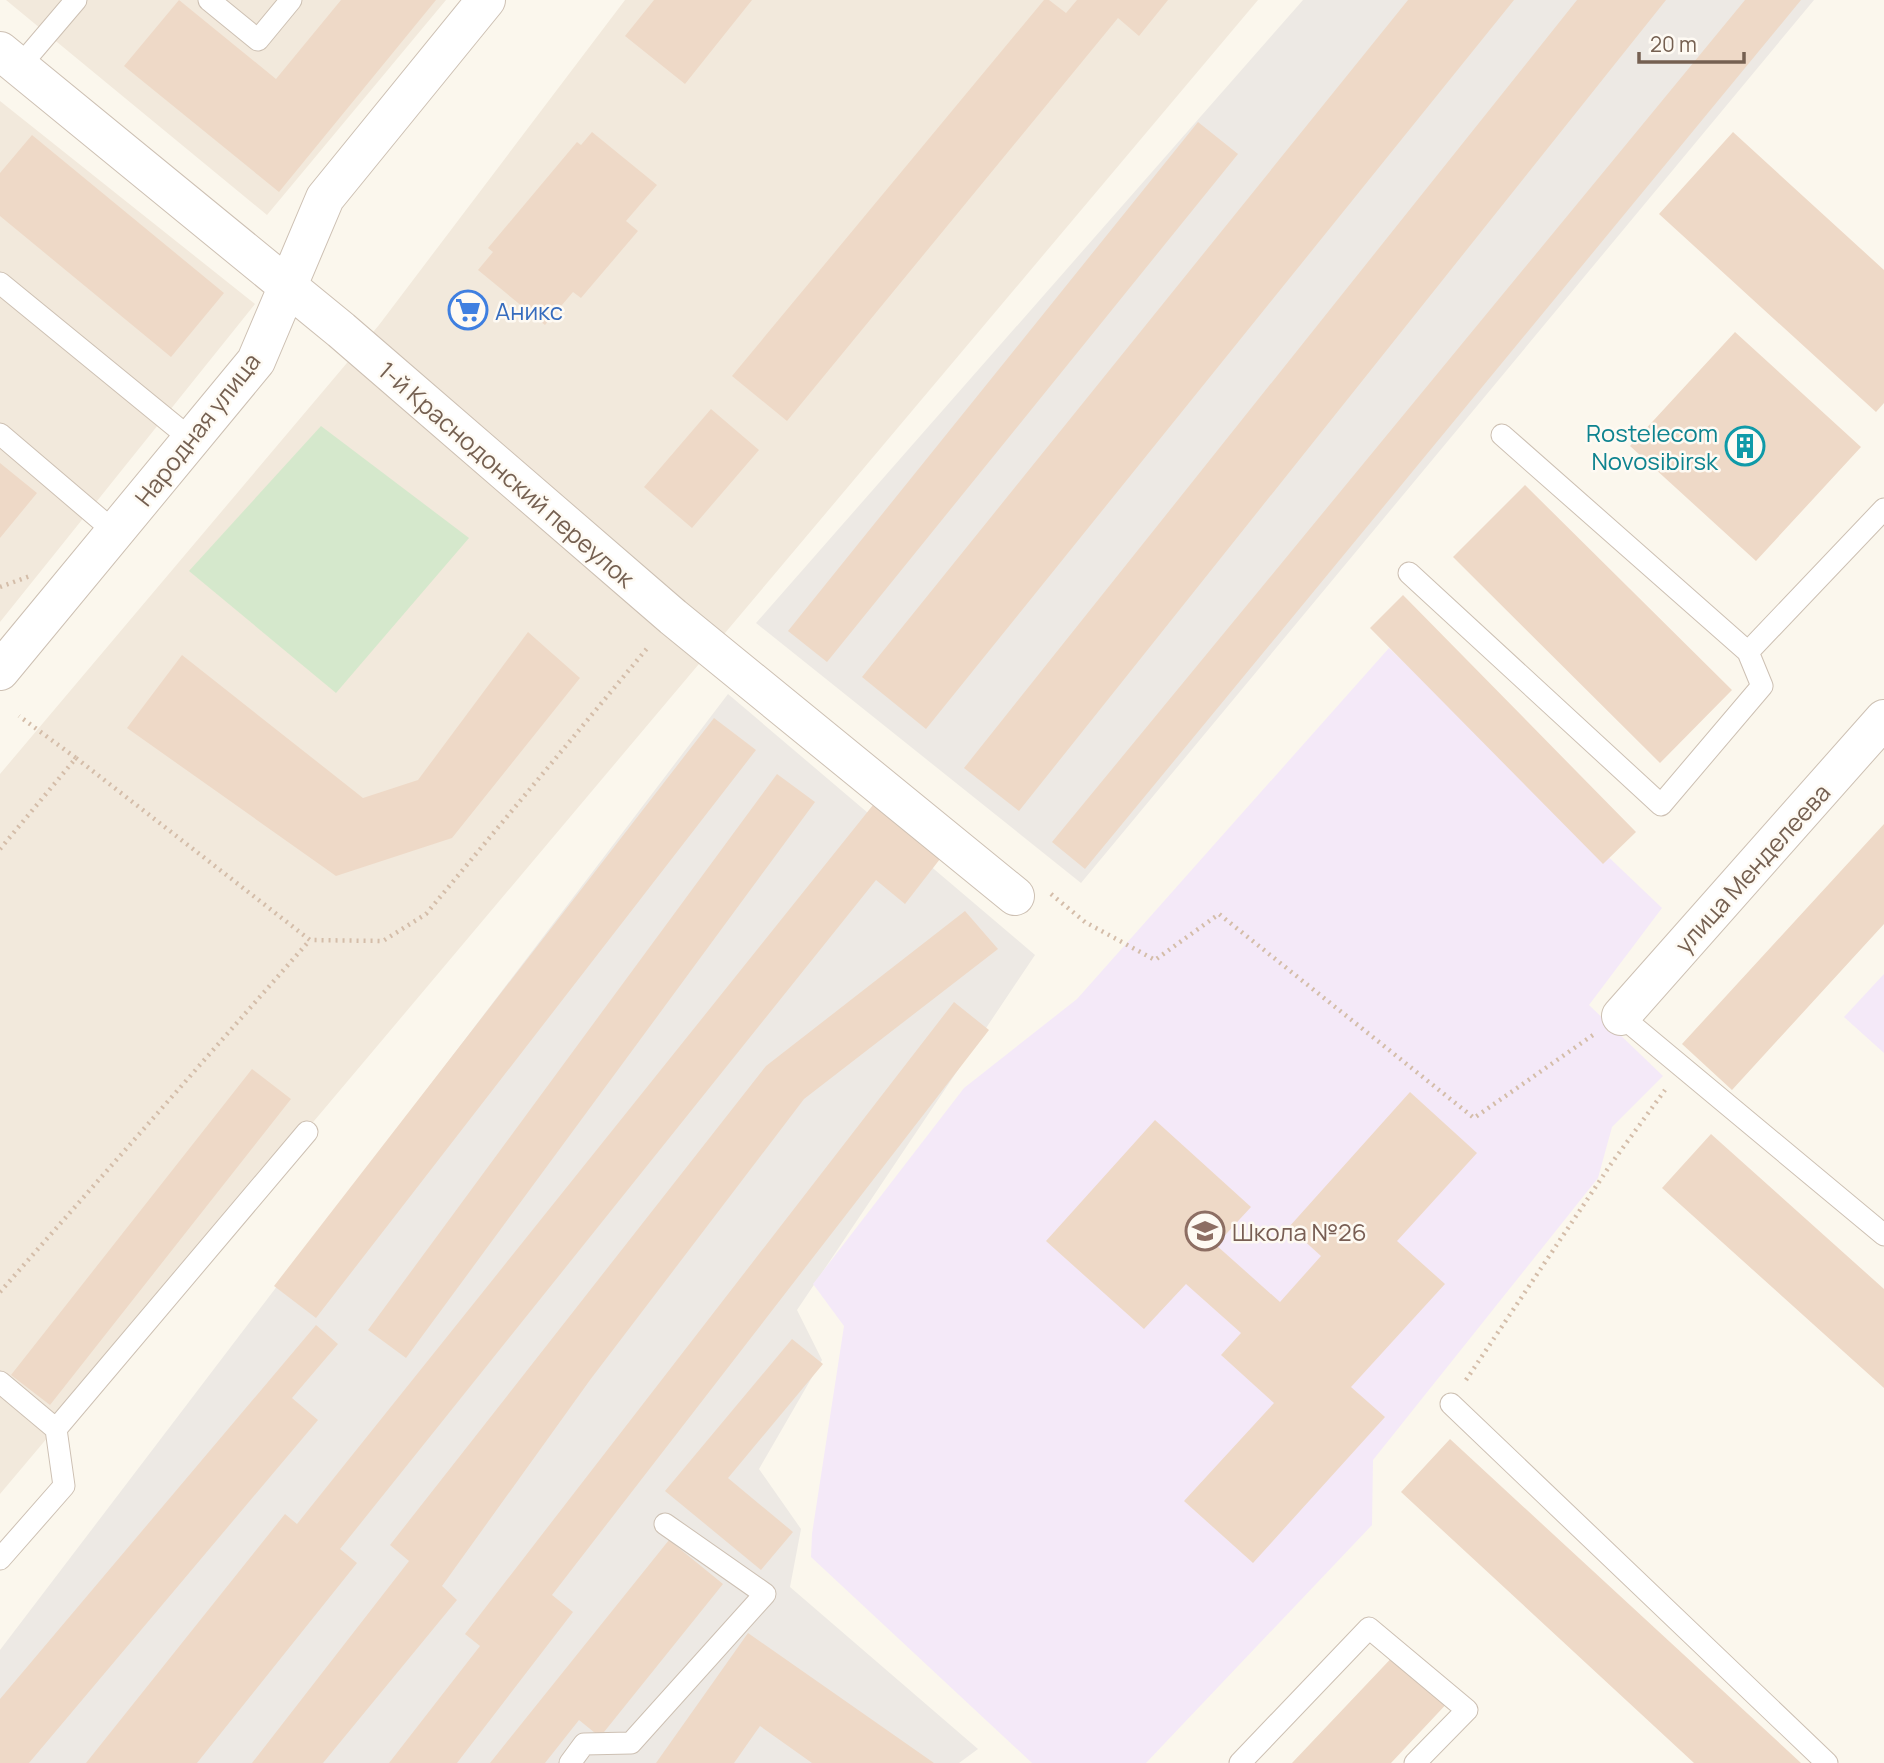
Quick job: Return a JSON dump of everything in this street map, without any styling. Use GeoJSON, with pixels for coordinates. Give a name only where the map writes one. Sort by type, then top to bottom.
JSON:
{"type":"FeatureCollection","features":[{"type":"Feature","properties":{"kind":"street","name":"Народная улица"},"geometry":{"type":"LineString","coordinates":[[0,671],[256,361],[325,198],[486,0]]}},
{"type":"Feature","properties":{"kind":"street","name":"1-й Краснодонский переулок"},"geometry":{"type":"LineString","coordinates":[[10,59],[288,286],[673,617],[1015,896]]}},
{"type":"Feature","properties":{"kind":"street","name":"улица Менделеева"},"geometry":{"type":"LineString","coordinates":[[1621,1016],[1884,719]]}},
{"type":"Feature","properties":{"kind":"lane"},"geometry":{"type":"LineString","coordinates":[[10,59],[76,0]]}},
{"type":"Feature","properties":{"kind":"lane"},"geometry":{"type":"LineString","coordinates":[[209,0],[258,40],[291,0]]}},
{"type":"Feature","properties":{"kind":"lane"},"geometry":{"type":"LineString","coordinates":[[0,283],[191,440]]}},
{"type":"Feature","properties":{"kind":"lane"},"geometry":{"type":"LineString","coordinates":[[0,434],[115,532]]}},
{"type":"Feature","properties":{"kind":"lane"},"geometry":{"type":"LineString","coordinates":[[1409,573],[1661,805],[1762,686],[1748,652],[1502,435]]}},
{"type":"Feature","properties":{"kind":"lane"},"geometry":{"type":"LineString","coordinates":[[1748,652],[1884,509]]}},
{"type":"Feature","properties":{"kind":"lane"},"geometry":{"type":"LineString","coordinates":[[1621,1016],[1884,1234]]}},
{"type":"Feature","properties":{"kind":"lane"},"geometry":{"type":"LineString","coordinates":[[56,1429],[307,1132]]}},
{"type":"Feature","properties":{"kind":"lane"},"geometry":{"type":"LineString","coordinates":[[0,1382],[56,1429],[64,1486],[0,1559]]}},
{"type":"Feature","properties":{"kind":"lane"},"geometry":{"type":"LineString","coordinates":[[1451,1404],[1828,1763]]}},
{"type":"Feature","properties":{"kind":"lane"},"geometry":{"type":"LineString","coordinates":[[570,1763],[584,1744],[631,1743],[765,1594],[665,1524]]}},
{"type":"Feature","properties":{"kind":"lane"},"geometry":{"type":"LineString","coordinates":[[1240,1763],[1369,1628],[1467,1710],[1415,1763]]}},
{"type":"Feature","properties":{"kind":"path"},"geometry":{"type":"LineString","coordinates":[[0,587],[34,574]]}},
{"type":"Feature","properties":{"kind":"path"},"geometry":{"type":"LineString","coordinates":[[19,716],[310,940],[383,941],[426,914],[673,617]]}},
{"type":"Feature","properties":{"kind":"path"},"geometry":{"type":"LineString","coordinates":[[0,849],[76,758]]}},
{"type":"Feature","properties":{"kind":"path"},"geometry":{"type":"LineString","coordinates":[[1085,922],[1155,960],[1219,914],[1474,1118],[1621,1016]]}},
{"type":"Feature","properties":{"kind":"path"},"geometry":{"type":"LineString","coordinates":[[0,1292],[310,940]]}},
{"type":"Feature","properties":{"kind":"path"},"geometry":{"type":"LineString","coordinates":[[1451,1404],[1611,1164],[1682,1067]]}},
{"type":"Feature","properties":{"kind":"shaded area"},"geometry":{"type":"Polygon","coordinates":[[[6,0],[446,0],[267,215],[6,0]]]}},
{"type":"Feature","properties":{"kind":"shaded area"},"geometry":{"type":"Polygon","coordinates":[[[625,0],[1258,0],[0,1494],[0,774],[379,325],[625,0]]]}},
{"type":"Feature","properties":{"kind":"shaded area"},"geometry":{"type":"Polygon","coordinates":[[[1303,0],[1814,0],[1081,883],[756,623],[1303,0]]]}},
{"type":"Feature","properties":{"kind":"shaded area"},"geometry":{"type":"Polygon","coordinates":[[[0,101],[255,304],[0,622],[0,101]]]}},
{"type":"Feature","properties":{"kind":"shaded area","name":"Школа №26"},"geometry":{"type":"Polygon","coordinates":[[[1389,648],[1662,908],[1589,1005],[1663,1076],[1612,1127],[1598,1178],[1373,1460],[1372,1525],[1146,1763],[1032,1763],[811,1557],[812,1534],[844,1326],[813,1284],[964,1088],[1077,999],[1389,648]]]}},
{"type":"Feature","properties":{"kind":"shaded area"},"geometry":{"type":"Polygon","coordinates":[[[728,694],[1035,955],[797,1310],[822,1360],[759,1469],[801,1529],[790,1587],[978,1749],[959,1763],[0,1763],[0,1650],[728,694]]]}},
{"type":"Feature","properties":{"kind":"shaded area"},"geometry":{"type":"Polygon","coordinates":[[[1884,974],[1884,1053],[1844,1017],[1884,974]]]}},
{"type":"Feature","properties":{"kind":"green space"},"geometry":{"type":"Polygon","coordinates":[[[321,426],[469,538],[336,693],[189,571],[321,426]]]}},
{"type":"Feature","properties":{"kind":"building"},"geometry":{"type":"Polygon","coordinates":[[[179,0],[276,79],[341,0],[436,0],[279,192],[124,66],[179,0]]]}},
{"type":"Feature","properties":{"kind":"building"},"geometry":{"type":"Polygon","coordinates":[[[654,0],[752,0],[685,84],[625,36],[654,0]]]}},
{"type":"Feature","properties":{"kind":"building"},"geometry":{"type":"Polygon","coordinates":[[[1044,0],[1049,0],[1066,13],[1077,0],[1168,0],[1139,36],[1118,18],[787,421],[732,376],[1044,0]]]}},
{"type":"Feature","properties":{"kind":"building"},"geometry":{"type":"Polygon","coordinates":[[[1408,0],[1514,0],[926,729],[862,677],[1408,0]]]}},
{"type":"Feature","properties":{"kind":"building"},"geometry":{"type":"Polygon","coordinates":[[[1577,0],[1666,0],[1019,811],[964,768],[1577,0]]]}},
{"type":"Feature","properties":{"kind":"building"},"geometry":{"type":"Polygon","coordinates":[[[1745,0],[1801,0],[1085,869],[1052,842],[1745,0]]]}},
{"type":"Feature","properties":{"kind":"building"},"geometry":{"type":"Polygon","coordinates":[[[1198,122],[1238,154],[827,662],[788,631],[1198,122]]]}},
{"type":"Feature","properties":{"kind":"building"},"geometry":{"type":"Polygon","coordinates":[[[592,132],[657,185],[626,221],[638,231],[581,298],[573,292],[545,325],[478,270],[493,252],[488,248],[577,142],[581,145],[592,132]]]}},
{"type":"Feature","properties":{"kind":"building"},"geometry":{"type":"Polygon","coordinates":[[[1733,132],[1884,270],[1884,403],[1876,412],[1659,214],[1733,132]]]}},
{"type":"Feature","properties":{"kind":"building"},"geometry":{"type":"Polygon","coordinates":[[[32,135],[224,293],[171,357],[0,216],[0,173],[32,135]]]}},
{"type":"Feature","properties":{"kind":"building","name":"Rostelecom Novosibirsk"},"geometry":{"type":"Polygon","coordinates":[[[1735,332],[1861,447],[1756,561],[1630,446],[1735,332]]]}},
{"type":"Feature","properties":{"kind":"building"},"geometry":{"type":"Polygon","coordinates":[[[711,409],[759,450],[692,528],[644,487],[711,409]]]}},
{"type":"Feature","properties":{"kind":"building"},"geometry":{"type":"Polygon","coordinates":[[[0,463],[37,493],[0,538],[0,463]]]}},
{"type":"Feature","properties":{"kind":"building"},"geometry":{"type":"Polygon","coordinates":[[[1525,485],[1732,690],[1660,763],[1453,557],[1525,485]]]}},
{"type":"Feature","properties":{"kind":"building"},"geometry":{"type":"Polygon","coordinates":[[[1403,595],[1636,832],[1603,864],[1370,628],[1403,595]]]}},
{"type":"Feature","properties":{"kind":"building"},"geometry":{"type":"Polygon","coordinates":[[[528,632],[580,678],[452,838],[336,876],[127,728],[182,655],[363,798],[418,780],[528,632]]]}},
{"type":"Feature","properties":{"kind":"building"},"geometry":{"type":"Polygon","coordinates":[[[714,718],[756,750],[316,1318],[274,1286],[714,718]]]}},
{"type":"Feature","properties":{"kind":"building"},"geometry":{"type":"Polygon","coordinates":[[[777,774],[815,802],[406,1358],[368,1330],[777,774]]]}},
{"type":"Feature","properties":{"kind":"building"},"geometry":{"type":"Polygon","coordinates":[[[873,805],[940,859],[905,904],[876,880],[340,1549],[357,1563],[197,1763],[86,1763],[285,1514],[297,1524],[873,805]]]}},
{"type":"Feature","properties":{"kind":"building"},"geometry":{"type":"Polygon","coordinates":[[[1884,824],[1884,924],[1732,1090],[1682,1044],[1884,824]]]}},
{"type":"Feature","properties":{"kind":"building"},"geometry":{"type":"Polygon","coordinates":[[[965,911],[998,949],[804,1099],[590,1380],[442,1586],[457,1600],[323,1763],[252,1763],[409,1561],[390,1545],[766,1066],[965,911]]]}},
{"type":"Feature","properties":{"kind":"building"},"geometry":{"type":"Polygon","coordinates":[[[954,1002],[989,1030],[552,1595],[573,1612],[457,1763],[389,1763],[480,1646],[465,1634],[954,1002]]]}},
{"type":"Feature","properties":{"kind":"building"},"geometry":{"type":"Polygon","coordinates":[[[252,1069],[291,1099],[50,1405],[11,1375],[252,1069]]]}},
{"type":"Feature","properties":{"kind":"building"},"geometry":{"type":"Polygon","coordinates":[[[1410,1092],[1477,1153],[1397,1241],[1445,1284],[1351,1387],[1385,1417],[1253,1563],[1184,1501],[1274,1403],[1221,1355],[1241,1333],[1186,1284],[1144,1329],[1046,1241],[1155,1120],[1251,1207],[1216,1245],[1280,1302],[1321,1256],[1289,1227],[1410,1092]]]}},
{"type":"Feature","properties":{"kind":"building"},"geometry":{"type":"Polygon","coordinates":[[[1711,1134],[1884,1289],[1884,1388],[1662,1188],[1711,1134]]]}},
{"type":"Feature","properties":{"kind":"building"},"geometry":{"type":"Polygon","coordinates":[[[316,1325],[338,1344],[292,1398],[318,1420],[29,1763],[0,1763],[0,1699],[316,1325]]]}},
{"type":"Feature","properties":{"kind":"building"},"geometry":{"type":"Polygon","coordinates":[[[792,1339],[823,1364],[728,1478],[793,1532],[761,1570],[665,1491],[792,1339]]]}},
{"type":"Feature","properties":{"kind":"building"},"geometry":{"type":"Polygon","coordinates":[[[1450,1439],[1801,1763],[1694,1763],[1401,1492],[1450,1439]]]}},
{"type":"Feature","properties":{"kind":"building"},"geometry":{"type":"Polygon","coordinates":[[[669,1540],[723,1584],[600,1737],[579,1720],[545,1763],[490,1763],[669,1540]]]}},
{"type":"Feature","properties":{"kind":"building"},"geometry":{"type":"Polygon","coordinates":[[[748,1633],[934,1763],[812,1763],[760,1726],[734,1763],[656,1763],[748,1633]]]}},
{"type":"Feature","properties":{"kind":"building"},"geometry":{"type":"Polygon","coordinates":[[[1400,1649],[1452,1698],[1391,1763],[1292,1763],[1400,1649]]]}},
{"type":"Feature","properties":{"kind":"place","name":"Аникс"},"geometry":{"type":"Point","coordinates":[468,310]}},
{"type":"Feature","properties":{"kind":"place","name":"Rostelecom Novosibirsk"},"geometry":{"type":"Point","coordinates":[1745,446]}},
{"type":"Feature","properties":{"kind":"place","name":"Школа №26"},"geometry":{"type":"Point","coordinates":[1205,1231]}}]}
